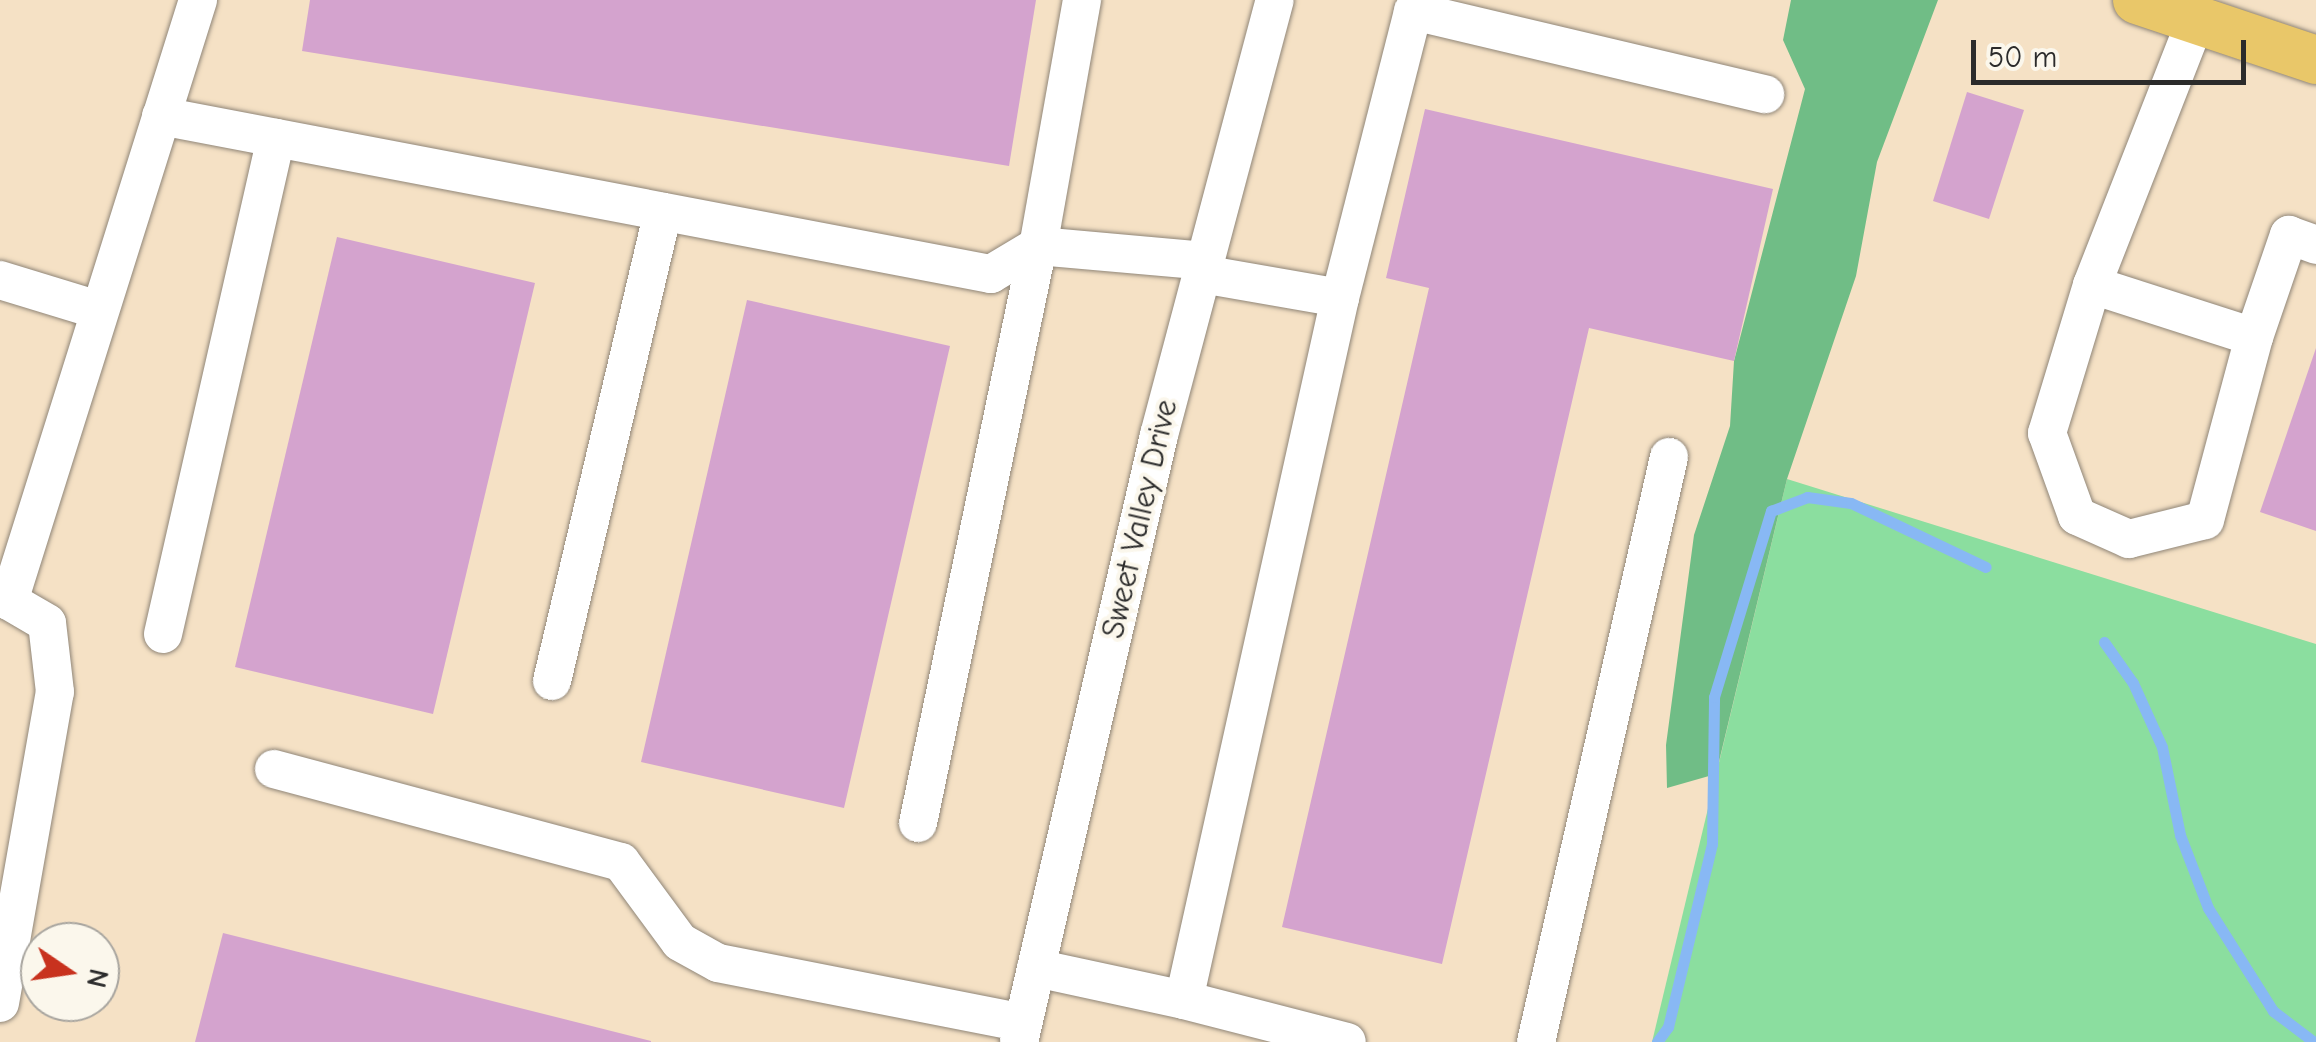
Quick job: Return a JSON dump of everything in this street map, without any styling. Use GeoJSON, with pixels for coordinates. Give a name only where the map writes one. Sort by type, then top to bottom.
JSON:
{"type":"FeatureCollection","features":[{"type":"Feature","properties":{"kind":"main road"},"geometry":{"type":"LineString","coordinates":[[2136,0],[2316,60]]}},
{"type":"Feature","properties":{"kind":"street"},"geometry":{"type":"LineString","coordinates":[[0,1003],[55,692],[47,623],[4,600],[198,0]]}},
{"type":"Feature","properties":{"kind":"street"},"geometry":{"type":"LineString","coordinates":[[918,822],[1038,246],[1082,0]]}},
{"type":"Feature","properties":{"kind":"street","name":"Sweet Valley Drive"},"geometry":{"type":"LineString","coordinates":[[1021,1033],[1204,268],[1275,0]]}},
{"type":"Feature","properties":{"kind":"street"},"geometry":{"type":"LineString","coordinates":[[1184,1000],[1340,298],[1413,11],[1765,94]]}},
{"type":"Feature","properties":{"kind":"street"},"geometry":{"type":"LineString","coordinates":[[2196,20],[2092,285],[2047,433],[2077,516],[2128,539],[2205,520],[2254,337],[2289,235],[2316,244]]}},
{"type":"Feature","properties":{"kind":"street"},"geometry":{"type":"LineString","coordinates":[[161,116],[991,274],[1038,246],[1204,268],[1340,298]]}},
{"type":"Feature","properties":{"kind":"street"},"geometry":{"type":"LineString","coordinates":[[162,634],[276,138]]}},
{"type":"Feature","properties":{"kind":"street"},"geometry":{"type":"LineString","coordinates":[[552,681],[662,212]]}},
{"type":"Feature","properties":{"kind":"street"},"geometry":{"type":"LineString","coordinates":[[0,280],[98,310]]}},
{"type":"Feature","properties":{"kind":"street"},"geometry":{"type":"LineString","coordinates":[[2092,285],[2254,337]]}},
{"type":"Feature","properties":{"kind":"street"},"geometry":{"type":"LineString","coordinates":[[1536,1042],[1669,457]]}},
{"type":"Feature","properties":{"kind":"street"},"geometry":{"type":"LineString","coordinates":[[274,769],[621,862],[680,942],[718,963],[1021,1033]]}},
{"type":"Feature","properties":{"kind":"street"},"geometry":{"type":"LineString","coordinates":[[1036,968],[1184,1000],[1348,1042]]}},
{"type":"Feature","properties":{"kind":"green space"},"geometry":{"type":"Polygon","coordinates":[[[1791,0],[1938,0],[1877,162],[1856,276],[1787,479],[1716,774],[1667,788],[1666,745],[1694,535],[1730,426],[1734,361],[1805,89],[1783,40],[1791,0]]]}},
{"type":"Feature","properties":{"kind":"green space"},"geometry":{"type":"Polygon","coordinates":[[[1787,479],[2316,644],[2316,1042],[1652,1042],[1787,479]]]}},
{"type":"Feature","properties":{"kind":"building"},"geometry":{"type":"Polygon","coordinates":[[[310,0],[1036,0],[1009,166],[302,51],[310,0]]]}},
{"type":"Feature","properties":{"kind":"building"},"geometry":{"type":"Polygon","coordinates":[[[1967,92],[2024,110],[1989,219],[1933,201],[1967,92]]]}},
{"type":"Feature","properties":{"kind":"building"},"geometry":{"type":"Polygon","coordinates":[[[1425,109],[1773,189],[1734,361],[1589,328],[1442,964],[1282,927],[1429,288],[1386,278],[1425,109]]]}},
{"type":"Feature","properties":{"kind":"building"},"geometry":{"type":"Polygon","coordinates":[[[337,237],[535,283],[433,714],[235,667],[337,237]]]}},
{"type":"Feature","properties":{"kind":"building"},"geometry":{"type":"Polygon","coordinates":[[[747,300],[950,346],[844,808],[641,762],[747,300]]]}},
{"type":"Feature","properties":{"kind":"building"},"geometry":{"type":"Polygon","coordinates":[[[2316,348],[2316,531],[2260,512],[2316,348]]]}},
{"type":"Feature","properties":{"kind":"building"},"geometry":{"type":"Polygon","coordinates":[[[223,933],[651,1041],[651,1042],[195,1042],[223,933]]]}},
{"type":"Feature","properties":{"kind":"waterway"},"geometry":{"type":"LineString","coordinates":[[1657,1042],[1668,1027],[1712,844],[1714,697],[1771,511],[1807,497],[1851,503],[1986,567]]}},
{"type":"Feature","properties":{"kind":"waterway"},"geometry":{"type":"LineString","coordinates":[[2104,642],[2133,683],[2162,747],[2180,835],[2208,908],[2273,1011],[2314,1042]]}}]}
